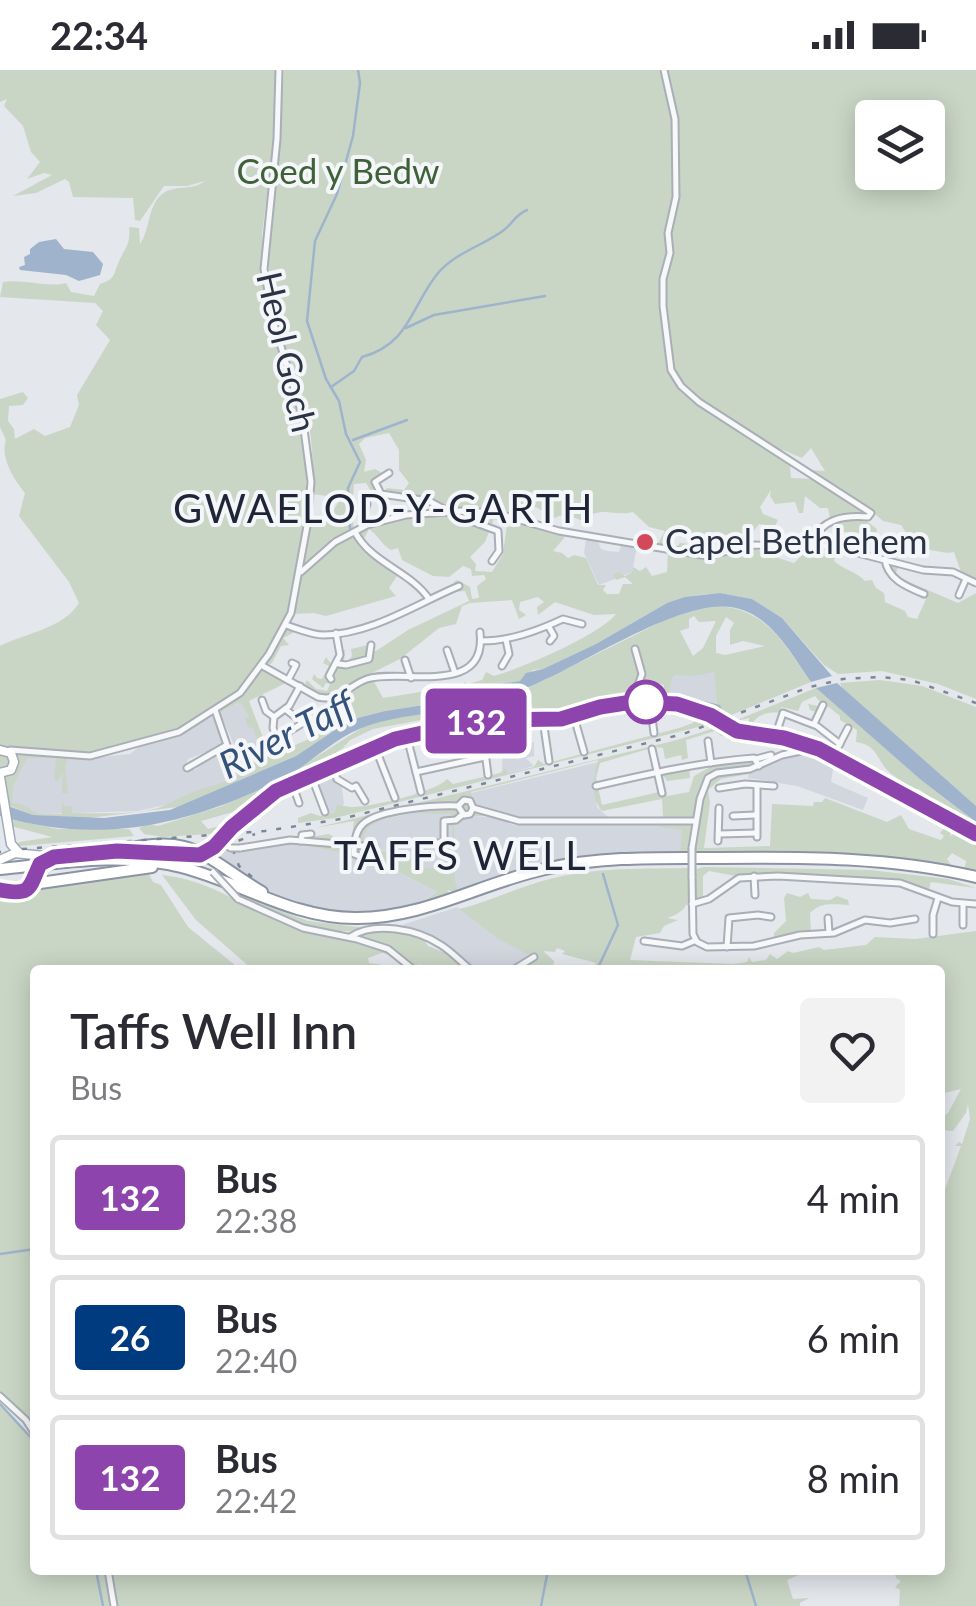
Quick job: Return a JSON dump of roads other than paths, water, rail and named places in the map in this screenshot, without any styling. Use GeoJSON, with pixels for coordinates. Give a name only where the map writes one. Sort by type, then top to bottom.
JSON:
{"type":"FeatureCollection","features":[{"type":"Feature","properties":{"kind":"highway"},"geometry":{"type":"LineString","coordinates":[[117,851],[169,844],[196,848],[263,892],[310,913]]}},
{"type":"Feature","properties":{"kind":"highway"},"geometry":{"type":"LineString","coordinates":[[0,872],[115,858],[158,863],[202,874],[310,913],[353,918],[391,916],[548,868],[622,859],[846,859],[916,866],[976,880]]}},
{"type":"Feature","properties":{"kind":"highway"},"geometry":{"type":"LineString","coordinates":[[0,872],[114,864],[152,866],[196,876],[308,918],[350,923],[404,919],[528,880],[621,865],[861,866],[976,880]]}},
{"type":"Feature","properties":{"kind":"highway"},"geometry":{"type":"LineString","coordinates":[[36,871],[152,866]]}},
{"type":"Feature","properties":{"kind":"main road"},"geometry":{"type":"LineString","coordinates":[[0,860],[9,853],[54,857],[117,851],[205,853],[270,795],[407,735],[481,720],[574,716],[632,702],[666,702],[716,713],[729,728],[834,755],[976,834]]}},
{"type":"Feature","properties":{"kind":"main road"},"geometry":{"type":"LineString","coordinates":[[3,750],[12,766],[5,795]]}},
{"type":"Feature","properties":{"kind":"main road"},"geometry":{"type":"LineString","coordinates":[[12,766],[0,775],[10,840],[36,871]]}},
{"type":"Feature","properties":{"kind":"main road"},"geometry":{"type":"LineString","coordinates":[[0,860],[10,840]]}},
{"type":"Feature","properties":{"kind":"main road"},"geometry":{"type":"LineString","coordinates":[[3,889],[22,892],[36,871],[54,857]]}},
{"type":"Feature","properties":{"kind":"street","name":"Heol Goch"},"geometry":{"type":"LineString","coordinates":[[3,750],[70,756],[104,754],[171,736],[240,694],[286,625],[295,600],[309,507],[302,414],[270,307],[264,269],[277,138],[279,70]]}},
{"type":"Feature","properties":{"kind":"street"},"geometry":{"type":"LineString","coordinates":[[664,70],[676,150],[676,204],[669,226],[669,258],[662,287],[671,370],[680,386],[699,402],[871,514],[828,522],[816,534],[812,546]]}},
{"type":"Feature","properties":{"kind":"street"},"geometry":{"type":"LineString","coordinates":[[389,473],[375,482],[382,494],[420,498],[498,531],[499,551],[492,561]]}},
{"type":"Feature","properties":{"kind":"street"},"geometry":{"type":"LineString","coordinates":[[367,503],[367,526]]}},
{"type":"Feature","properties":{"kind":"street"},"geometry":{"type":"LineString","coordinates":[[299,574],[336,542],[367,526],[406,515],[446,511],[495,513],[559,531],[708,556],[750,546],[837,547],[923,570],[954,572],[976,583]]}},
{"type":"Feature","properties":{"kind":"street"},"geometry":{"type":"LineString","coordinates":[[354,532],[365,549],[429,599]]}},
{"type":"Feature","properties":{"kind":"street"},"geometry":{"type":"LineString","coordinates":[[885,559],[886,568],[898,582],[924,594]]}},
{"type":"Feature","properties":{"kind":"street"},"geometry":{"type":"LineString","coordinates":[[959,595],[966,579]]}},
{"type":"Feature","properties":{"kind":"street"},"geometry":{"type":"LineString","coordinates":[[286,625],[318,635],[336,633],[381,622],[458,586]]}},
{"type":"Feature","properties":{"kind":"street"},"geometry":{"type":"LineString","coordinates":[[482,641],[506,640],[566,619],[582,624]]}},
{"type":"Feature","properties":{"kind":"street"},"geometry":{"type":"LineString","coordinates":[[549,627],[554,637]]}},
{"type":"Feature","properties":{"kind":"street"},"geometry":{"type":"LineString","coordinates":[[261,665],[326,698],[348,691],[366,679],[461,673],[474,660],[482,641],[480,632]]}},
{"type":"Feature","properties":{"kind":"street"},"geometry":{"type":"LineString","coordinates":[[328,677],[338,663],[336,633]]}},
{"type":"Feature","properties":{"kind":"street"},"geometry":{"type":"LineString","coordinates":[[502,666],[512,654],[506,640]]}},
{"type":"Feature","properties":{"kind":"street"},"geometry":{"type":"LineString","coordinates":[[338,663],[360,664],[371,658],[371,645]]}},
{"type":"Feature","properties":{"kind":"street"},"geometry":{"type":"LineString","coordinates":[[446,648],[461,673]]}},
{"type":"Feature","properties":{"kind":"street"},"geometry":{"type":"LineString","coordinates":[[632,702],[642,674],[635,649]]}},
{"type":"Feature","properties":{"kind":"street"},"geometry":{"type":"LineString","coordinates":[[405,660],[411,678]]}},
{"type":"Feature","properties":{"kind":"street"},"geometry":{"type":"LineString","coordinates":[[288,680],[295,663]]}},
{"type":"Feature","properties":{"kind":"street"},"geometry":{"type":"LineString","coordinates":[[391,676],[391,687]]}},
{"type":"Feature","properties":{"kind":"street"},"geometry":{"type":"LineString","coordinates":[[274,717],[296,696],[300,686]]}},
{"type":"Feature","properties":{"kind":"street"},"geometry":{"type":"LineString","coordinates":[[289,689],[296,696]]}},
{"type":"Feature","properties":{"kind":"street"},"geometry":{"type":"LineString","coordinates":[[262,700],[266,711],[274,717],[281,748]]}},
{"type":"Feature","properties":{"kind":"street"},"geometry":{"type":"LineString","coordinates":[[650,702],[654,733]]}},
{"type":"Feature","properties":{"kind":"street"},"geometry":{"type":"LineString","coordinates":[[814,724],[824,705]]}},
{"type":"Feature","properties":{"kind":"street"},"geometry":{"type":"LineString","coordinates":[[281,736],[303,723],[285,709]]}},
{"type":"Feature","properties":{"kind":"street"},"geometry":{"type":"LineString","coordinates":[[187,768],[227,745],[215,710]]}},
{"type":"Feature","properties":{"kind":"street"},"geometry":{"type":"LineString","coordinates":[[775,737],[783,712],[814,724],[840,744]]}},
{"type":"Feature","properties":{"kind":"street"},"geometry":{"type":"LineString","coordinates":[[574,716],[584,752]]}},
{"type":"Feature","properties":{"kind":"street"},"geometry":{"type":"LineString","coordinates":[[510,718],[514,739],[519,748],[526,748]]}},
{"type":"Feature","properties":{"kind":"street"},"geometry":{"type":"LineString","coordinates":[[481,720],[488,775]]}},
{"type":"Feature","properties":{"kind":"street"},"geometry":{"type":"LineString","coordinates":[[542,720],[549,761]]}},
{"type":"Feature","properties":{"kind":"street"},"geometry":{"type":"LineString","coordinates":[[453,725],[456,744]]}},
{"type":"Feature","properties":{"kind":"street"},"geometry":{"type":"LineString","coordinates":[[834,755],[848,728]]}},
{"type":"Feature","properties":{"kind":"street"},"geometry":{"type":"LineString","coordinates":[[407,735],[421,792]]}},
{"type":"Feature","properties":{"kind":"street"},"geometry":{"type":"LineString","coordinates":[[708,741],[711,763]]}},
{"type":"Feature","properties":{"kind":"street"},"geometry":{"type":"LineString","coordinates":[[596,786],[711,763],[757,763],[801,751],[807,745]]}},
{"type":"Feature","properties":{"kind":"street"},"geometry":{"type":"LineString","coordinates":[[375,747],[395,798]]}},
{"type":"Feature","properties":{"kind":"street"},"geometry":{"type":"LineString","coordinates":[[652,749],[662,793]]}},
{"type":"Feature","properties":{"kind":"street"},"geometry":{"type":"LineString","coordinates":[[12,766],[19,754],[29,751]]}},
{"type":"Feature","properties":{"kind":"street"},"geometry":{"type":"LineString","coordinates":[[695,940],[692,848],[703,788],[714,774],[744,770],[771,755]]}},
{"type":"Feature","properties":{"kind":"street"},"geometry":{"type":"LineString","coordinates":[[416,772],[485,757]]}},
{"type":"Feature","properties":{"kind":"street"},"geometry":{"type":"LineString","coordinates":[[332,765],[337,779],[352,788],[356,786],[366,801]]}},
{"type":"Feature","properties":{"kind":"street"},"geometry":{"type":"LineString","coordinates":[[744,770],[745,784]]}},
{"type":"Feature","properties":{"kind":"street"},"geometry":{"type":"LineString","coordinates":[[850,772],[902,801],[913,801]]}},
{"type":"Feature","properties":{"kind":"street"},"geometry":{"type":"LineString","coordinates":[[311,775],[324,812]]}},
{"type":"Feature","properties":{"kind":"street"},"geometry":{"type":"LineString","coordinates":[[292,783],[299,803]]}},
{"type":"Feature","properties":{"kind":"street"},"geometry":{"type":"LineString","coordinates":[[722,785],[774,786]]}},
{"type":"Feature","properties":{"kind":"street"},"geometry":{"type":"LineString","coordinates":[[719,808],[719,837],[756,835],[757,785]]}},
{"type":"Feature","properties":{"kind":"street"},"geometry":{"type":"LineString","coordinates":[[367,859],[354,854],[354,844],[359,829],[371,819],[424,806],[458,806],[467,800],[473,808],[519,821],[695,821]]}},
{"type":"Feature","properties":{"kind":"street"},"geometry":{"type":"LineString","coordinates":[[458,806],[463,814]]}},
{"type":"Feature","properties":{"kind":"street"},"geometry":{"type":"LineString","coordinates":[[463,814],[470,814],[473,808]]}},
{"type":"Feature","properties":{"kind":"street"},"geometry":{"type":"LineString","coordinates":[[438,844],[444,843],[444,820],[458,820],[463,814]]}},
{"type":"Feature","properties":{"kind":"street"},"geometry":{"type":"LineString","coordinates":[[734,816],[754,816]]}},
{"type":"Feature","properties":{"kind":"street"},"geometry":{"type":"LineString","coordinates":[[301,841],[302,834],[310,834]]}},
{"type":"Feature","properties":{"kind":"street"},"geometry":{"type":"LineString","coordinates":[[221,840],[230,848],[301,841],[375,847]]}},
{"type":"Feature","properties":{"kind":"street"},"geometry":{"type":"LineString","coordinates":[[205,853],[212,872],[238,899],[303,928],[391,950],[408,965]]}},
{"type":"Feature","properties":{"kind":"street"},"geometry":{"type":"LineString","coordinates":[[692,904],[710,898],[739,878],[754,876],[893,882],[918,887],[938,898],[976,904]]}},
{"type":"Feature","properties":{"kind":"street"},"geometry":{"type":"LineString","coordinates":[[754,876],[754,895]]}},
{"type":"Feature","properties":{"kind":"street"},"geometry":{"type":"LineString","coordinates":[[934,932],[938,898]]}},
{"type":"Feature","properties":{"kind":"street"},"geometry":{"type":"LineString","coordinates":[[964,904],[965,922]]}},
{"type":"Feature","properties":{"kind":"street"},"geometry":{"type":"LineString","coordinates":[[718,920],[758,914],[771,917]]}},
{"type":"Feature","properties":{"kind":"street"},"geometry":{"type":"LineString","coordinates":[[828,918],[829,933]]}},
{"type":"Feature","properties":{"kind":"street"},"geometry":{"type":"LineString","coordinates":[[695,940],[707,947],[754,946],[829,933],[865,920],[890,923],[916,919]]}},
{"type":"Feature","properties":{"kind":"street"},"geometry":{"type":"LineString","coordinates":[[727,920],[727,946]]}},
{"type":"Feature","properties":{"kind":"street"},"geometry":{"type":"LineString","coordinates":[[350,937],[398,929],[439,944],[465,965]]}},
{"type":"Feature","properties":{"kind":"street"},"geometry":{"type":"LineString","coordinates":[[644,941],[682,946],[695,940]]}},
{"type":"Feature","properties":{"kind":"street"},"geometry":{"type":"LineString","coordinates":[[521,965],[534,957]]}},
{"type":"Feature","properties":{"kind":"street"},"geometry":{"type":"LineString","coordinates":[[0,1396],[30,1426]]}},
{"type":"Feature","properties":{"kind":"street"},"geometry":{"type":"LineString","coordinates":[[109,1575],[114,1606]]}},
{"type":"Feature","properties":{"kind":"water"},"geometry":{"type":"Polygon","coordinates":[[[56,239],[64,249],[93,252],[103,264],[100,275],[79,281],[66,275],[20,270],[30,249],[39,242],[56,239]]]}},
{"type":"Feature","properties":{"kind":"water"},"geometry":{"type":"Polygon","coordinates":[[[720,593],[752,599],[782,618],[832,676],[811,682],[768,625],[744,610],[710,607],[662,622],[503,697],[463,708],[391,719],[356,730],[284,778],[215,808],[146,826],[111,829],[38,825],[0,816],[0,803],[33,815],[104,818],[170,810],[296,756],[350,720],[463,699],[498,684],[520,681],[526,673],[596,644],[667,603],[720,593]]]}},
{"type":"Feature","properties":{"kind":"water"},"geometry":{"type":"Polygon","coordinates":[[[837,683],[976,806],[976,822],[921,780],[816,688],[837,683]]]}},
{"type":"Feature","properties":{"kind":"waterway"},"geometry":{"type":"LineString","coordinates":[[350,528],[348,488],[360,462],[346,434],[339,401],[326,379],[307,321],[315,241],[337,194],[353,136],[358,70]]}},
{"type":"Feature","properties":{"kind":"waterway"},"geometry":{"type":"LineString","coordinates":[[331,387],[354,371],[362,357],[378,351],[400,333],[445,266],[496,236],[527,210]]}},
{"type":"Feature","properties":{"kind":"waterway"},"geometry":{"type":"LineString","coordinates":[[406,328],[434,315],[545,296]]}},
{"type":"Feature","properties":{"kind":"waterway"},"geometry":{"type":"LineString","coordinates":[[353,440],[407,420]]}},
{"type":"Feature","properties":{"kind":"waterway"},"geometry":{"type":"LineString","coordinates":[[599,965],[618,925],[603,874]]}},
{"type":"Feature","properties":{"kind":"waterway"},"geometry":{"type":"LineString","coordinates":[[0,1254],[30,1250]]}},
{"type":"Feature","properties":{"kind":"waterway"},"geometry":{"type":"LineString","coordinates":[[0,1404],[30,1437]]}},
{"type":"Feature","properties":{"kind":"waterway"},"geometry":{"type":"LineString","coordinates":[[97,1575],[103,1606]]}},
{"type":"Feature","properties":{"kind":"waterway"},"geometry":{"type":"LineString","coordinates":[[541,1606],[547,1575]]}},
{"type":"Feature","properties":{"kind":"waterway"},"geometry":{"type":"LineString","coordinates":[[747,1575],[756,1606]]}},
{"type":"Feature","properties":{"kind":"railway"},"geometry":{"type":"LineString","coordinates":[[22,849],[265,831],[341,819],[683,734],[810,687],[843,679],[911,680],[976,703]]}},
{"type":"Feature","properties":{"kind":"railway"},"geometry":{"type":"LineString","coordinates":[[252,877],[239,866],[233,850],[238,841],[255,834]]}},
{"type":"Feature","properties":{"kind":"place","name":"Capel Bethlehem"},"geometry":{"type":"Point","coordinates":[645,542]}},
{"type":"Feature","properties":{"kind":"district","name":"GWAELOD-Y-GARTH"},"geometry":{"type":"Point","coordinates":[384,509]}},
{"type":"Feature","properties":{"kind":"district","name":"TAFFS WELL"},"geometry":{"type":"Point","coordinates":[461,856]}},
{"type":"Feature","properties":{"kind":"park label","name":"Coed y Bedw"},"geometry":{"type":"Point","coordinates":[338,172]}},
{"type":"Feature","properties":{"kind":"water label","name":"River Taff"},"geometry":{"type":"Point","coordinates":[287,735]}}]}
